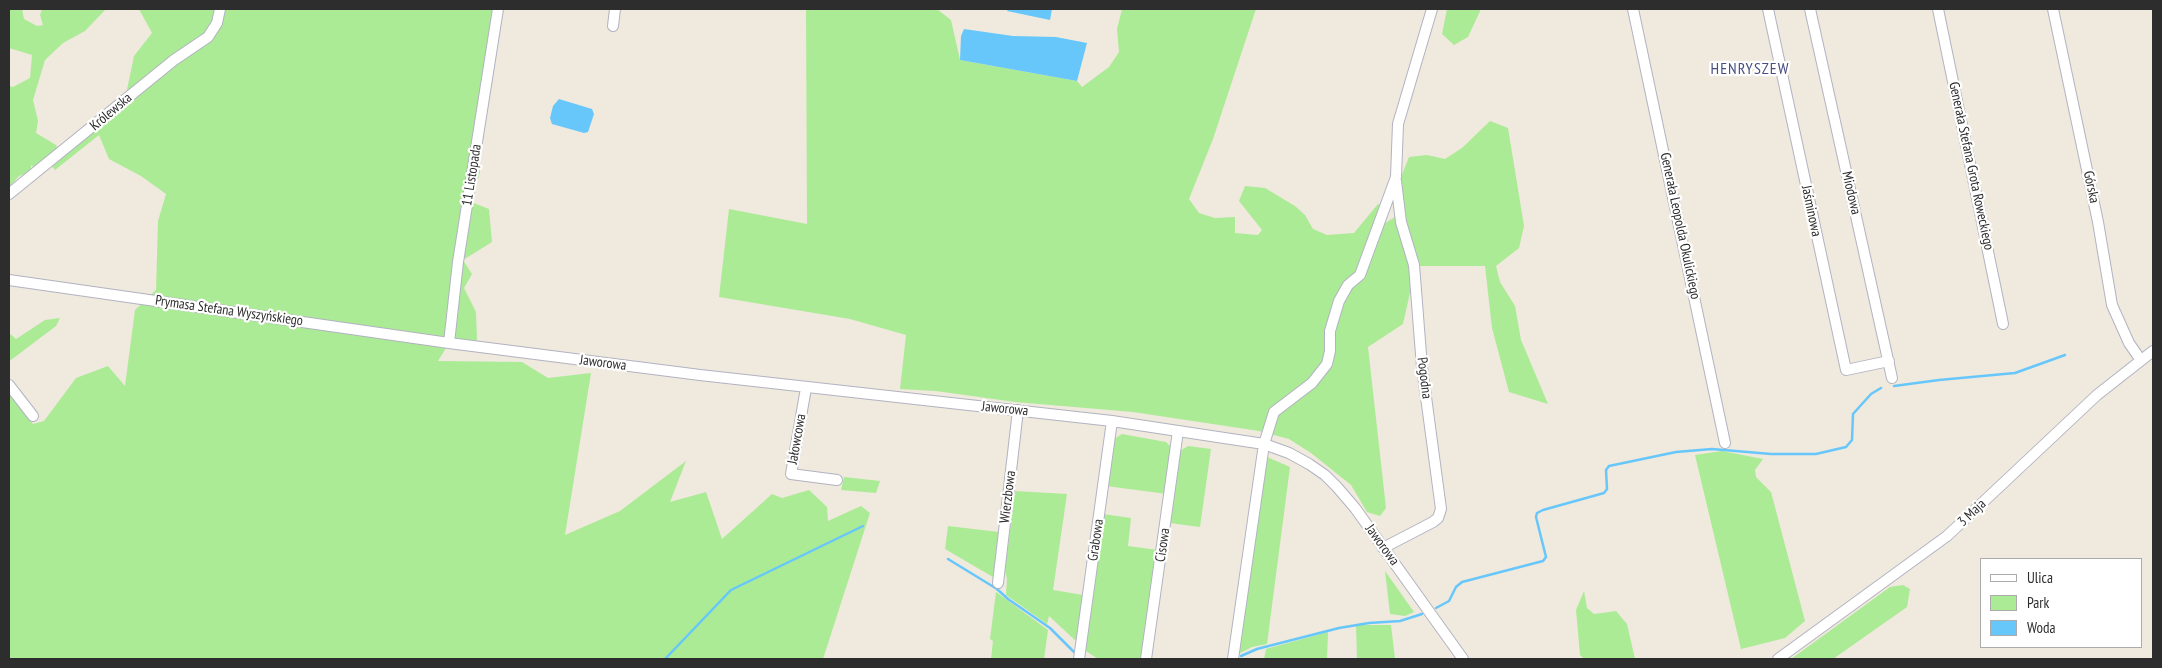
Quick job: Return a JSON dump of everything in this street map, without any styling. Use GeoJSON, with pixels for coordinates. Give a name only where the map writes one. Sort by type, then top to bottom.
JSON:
{"type":"FeatureCollection","features":[{"type":"Feature","properties":{"kind":"street","name":"Królewska"},"geometry":{"type":"LineString","coordinates":[[9,194],[174,60],[208,37],[217,23],[220,9]]}},
{"type":"Feature","properties":{"kind":"street","name":"11 Listopada"},"geometry":{"type":"LineString","coordinates":[[449,343],[458,262],[498,9]]}},
{"type":"Feature","properties":{"kind":"street"},"geometry":{"type":"LineString","coordinates":[[613,26],[615,9]]}},
{"type":"Feature","properties":{"kind":"street"},"geometry":{"type":"LineString","coordinates":[[1233,659],[1264,444],[1274,412],[1312,383],[1327,364],[1330,351],[1330,331],[1339,301],[1348,285],[1360,275],[1396,177],[1398,124],[1432,9]]}},
{"type":"Feature","properties":{"kind":"street","name":"Generała Leopolda Okulickiego"},"geometry":{"type":"LineString","coordinates":[[1633,9],[1725,443]]}},
{"type":"Feature","properties":{"kind":"street","name":"Jaśminowa"},"geometry":{"type":"LineString","coordinates":[[1768,9],[1846,370],[1889,361]]}},
{"type":"Feature","properties":{"kind":"street","name":"Miodowa"},"geometry":{"type":"LineString","coordinates":[[1810,9],[1892,378]]}},
{"type":"Feature","properties":{"kind":"street","name":"Generała Stefana Grota Roweckiego"},"geometry":{"type":"LineString","coordinates":[[1938,9],[2003,324]]}},
{"type":"Feature","properties":{"kind":"street","name":"Górska"},"geometry":{"type":"LineString","coordinates":[[2053,9],[2098,222],[2112,305],[2129,343],[2140,360]]}},
{"type":"Feature","properties":{"kind":"street","name":"Pogodna"},"geometry":{"type":"LineString","coordinates":[[1383,548],[1433,522],[1438,518],[1441,510],[1422,367],[1414,265],[1401,222],[1396,177]]}},
{"type":"Feature","properties":{"kind":"street","name":"Prymasa Stefana Wyszyńskiego"},"geometry":{"type":"LineString","coordinates":[[9,280],[449,343]]}},
{"type":"Feature","properties":{"kind":"street","name":"Jaworowa"},"geometry":{"type":"LineString","coordinates":[[449,343],[806,388],[1112,421],[1264,444],[1289,454],[1325,475],[1355,508],[1463,659]]}},
{"type":"Feature","properties":{"kind":"street","name":"3 Maja"},"geometry":{"type":"LineString","coordinates":[[1778,659],[1947,536],[2097,396],[2153,351]]}},
{"type":"Feature","properties":{"kind":"street"},"geometry":{"type":"LineString","coordinates":[[9,385],[33,416]]}},
{"type":"Feature","properties":{"kind":"street","name":"Jałowcowa"},"geometry":{"type":"LineString","coordinates":[[806,388],[790,474],[837,480]]}},
{"type":"Feature","properties":{"kind":"street","name":"Wierzbowa"},"geometry":{"type":"LineString","coordinates":[[998,584],[1018,410]]}},
{"type":"Feature","properties":{"kind":"street","name":"Grabowa"},"geometry":{"type":"LineString","coordinates":[[1079,659],[1112,421]]}},
{"type":"Feature","properties":{"kind":"street","name":"Cisowa"},"geometry":{"type":"LineString","coordinates":[[1146,659],[1178,431]]}},
{"type":"Feature","properties":{"kind":"green space"},"geometry":{"type":"Polygon","coordinates":[[[9,9],[22,9],[24,19],[37,26],[43,25],[40,15],[42,9],[106,9],[85,31],[63,43],[45,60],[33,100],[38,121],[36,133],[56,145],[59,151],[36,169],[31,165],[31,172],[19,176],[9,187],[9,86],[13,87],[30,78],[32,55],[9,48],[9,9]]]}},
{"type":"Feature","properties":{"kind":"green space"},"geometry":{"type":"Polygon","coordinates":[[[139,9],[495,9],[476,117],[480,172],[471,202],[489,209],[492,242],[463,260],[472,274],[464,288],[476,312],[477,340],[446,348],[438,361],[522,362],[548,378],[591,373],[565,535],[620,511],[686,461],[670,502],[706,492],[722,539],[772,494],[782,498],[809,490],[827,507],[828,521],[861,506],[870,513],[823,659],[9,659],[9,394],[33,424],[44,421],[76,378],[108,366],[125,386],[135,310],[156,290],[158,221],[166,194],[141,176],[109,159],[99,135],[55,170],[51,165],[119,109],[123,109],[134,56],[152,33],[139,9]]]}},
{"type":"Feature","properties":{"kind":"green space"},"geometry":{"type":"Polygon","coordinates":[[[806,9],[937,9],[951,20],[960,60],[1077,81],[1082,87],[1109,67],[1119,52],[1117,29],[1122,9],[1256,9],[1213,139],[1189,199],[1199,213],[1215,218],[1235,217],[1235,233],[1258,235],[1262,230],[1239,201],[1245,186],[1265,188],[1295,206],[1305,215],[1313,229],[1327,235],[1354,233],[1378,204],[1383,206],[1382,225],[1400,214],[1401,177],[1409,157],[1427,155],[1445,159],[1462,148],[1490,121],[1508,128],[1524,226],[1519,248],[1496,266],[1500,282],[1515,306],[1521,340],[1548,404],[1509,392],[1492,328],[1485,266],[1417,266],[1410,251],[1410,293],[1403,324],[1368,347],[1386,508],[1380,516],[1367,512],[1351,485],[1311,453],[1289,439],[1259,431],[1133,412],[1015,402],[936,391],[900,389],[906,335],[850,319],[719,297],[729,209],[807,224],[806,9]]]}},
{"type":"Feature","properties":{"kind":"green space"},"geometry":{"type":"Polygon","coordinates":[[[1447,9],[1481,9],[1468,37],[1454,45],[1442,34],[1447,9]]]}},
{"type":"Feature","properties":{"kind":"green space"},"geometry":{"type":"Polygon","coordinates":[[[60,318],[56,326],[11,360],[9,359],[9,333],[16,339],[45,320],[60,318]]]}},
{"type":"Feature","properties":{"kind":"green space"},"geometry":{"type":"Polygon","coordinates":[[[1122,434],[1166,442],[1172,448],[1167,494],[1106,486],[1114,439],[1122,434]]]}},
{"type":"Feature","properties":{"kind":"green space"},"geometry":{"type":"Polygon","coordinates":[[[1188,446],[1211,449],[1200,527],[1170,523],[1180,451],[1188,446]]]}},
{"type":"Feature","properties":{"kind":"green space"},"geometry":{"type":"Polygon","coordinates":[[[1722,451],[1763,459],[1755,470],[1756,477],[1771,492],[1805,621],[1785,638],[1741,649],[1695,455],[1722,451]]]}},
{"type":"Feature","properties":{"kind":"green space"},"geometry":{"type":"Polygon","coordinates":[[[1267,457],[1290,467],[1267,644],[1252,647],[1238,654],[1267,457]]]}},
{"type":"Feature","properties":{"kind":"green space"},"geometry":{"type":"Polygon","coordinates":[[[844,477],[880,481],[876,493],[841,490],[844,477]]]}},
{"type":"Feature","properties":{"kind":"green space"},"geometry":{"type":"Polygon","coordinates":[[[1015,491],[1067,494],[1053,590],[1083,595],[1077,642],[1049,616],[1047,624],[1006,595],[1007,579],[1005,571],[1015,491]]]}},
{"type":"Feature","properties":{"kind":"green space"},"geometry":{"type":"Polygon","coordinates":[[[1103,514],[1131,518],[1128,546],[1158,550],[1142,659],[1098,659],[1083,649],[1103,514]]]}},
{"type":"Feature","properties":{"kind":"green space"},"geometry":{"type":"Polygon","coordinates":[[[948,526],[999,532],[993,577],[945,549],[948,526]]]}},
{"type":"Feature","properties":{"kind":"green space"},"geometry":{"type":"Polygon","coordinates":[[[1385,571],[1414,612],[1405,616],[1390,614],[1385,571]]]}},
{"type":"Feature","properties":{"kind":"green space"},"geometry":{"type":"Polygon","coordinates":[[[1903,585],[1910,589],[1907,607],[1833,659],[1791,659],[1890,587],[1903,585]]]}},
{"type":"Feature","properties":{"kind":"green space"},"geometry":{"type":"Polygon","coordinates":[[[1584,591],[1587,608],[1594,614],[1616,611],[1627,624],[1635,659],[1584,659],[1580,655],[1576,610],[1584,591]]]}},
{"type":"Feature","properties":{"kind":"green space"},"geometry":{"type":"Polygon","coordinates":[[[996,592],[1048,630],[1044,659],[991,659],[993,641],[990,639],[996,592]]]}},
{"type":"Feature","properties":{"kind":"green space"},"geometry":{"type":"Polygon","coordinates":[[[1356,625],[1391,625],[1395,659],[1357,659],[1356,625]]]}},
{"type":"Feature","properties":{"kind":"green space"},"geometry":{"type":"Polygon","coordinates":[[[1328,632],[1327,659],[1264,659],[1266,649],[1328,632]]]}},
{"type":"Feature","properties":{"kind":"water"},"geometry":{"type":"Polygon","coordinates":[[[1008,9],[1052,9],[1050,20],[1007,11],[1008,9]]]}},
{"type":"Feature","properties":{"kind":"water"},"geometry":{"type":"Polygon","coordinates":[[[964,29],[1013,36],[1056,37],[1087,43],[1077,81],[960,60],[961,36],[964,29]]]}},
{"type":"Feature","properties":{"kind":"water"},"geometry":{"type":"Polygon","coordinates":[[[559,99],[592,109],[594,114],[588,132],[584,133],[552,124],[550,118],[553,106],[559,99]]]}},
{"type":"Feature","properties":{"kind":"waterway"},"geometry":{"type":"LineString","coordinates":[[1894,386],[2015,373],[2065,355]]}},
{"type":"Feature","properties":{"kind":"waterway"},"geometry":{"type":"LineString","coordinates":[[1436,608],[1449,601],[1456,587],[1462,582],[1543,561],[1546,557],[1536,517],[1537,513],[1604,493],[1607,489],[1606,470],[1609,466],[1676,452],[1712,449],[1771,454],[1816,454],[1846,447],[1852,440],[1853,414],[1871,394],[1881,388]]}},
{"type":"Feature","properties":{"kind":"waterway"},"geometry":{"type":"LineString","coordinates":[[666,658],[731,590],[863,526]]}},
{"type":"Feature","properties":{"kind":"waterway"},"geometry":{"type":"LineString","coordinates":[[948,559],[997,589],[1008,599],[1050,628],[1074,652]]}},
{"type":"Feature","properties":{"kind":"waterway"},"geometry":{"type":"LineString","coordinates":[[1241,656],[1257,649],[1339,628],[1369,623],[1400,621],[1422,614]]}},
{"type":"Feature","properties":{"kind":"district","name":"HENRYSZEW"},"geometry":{"type":"Point","coordinates":[1750,69]}}]}
